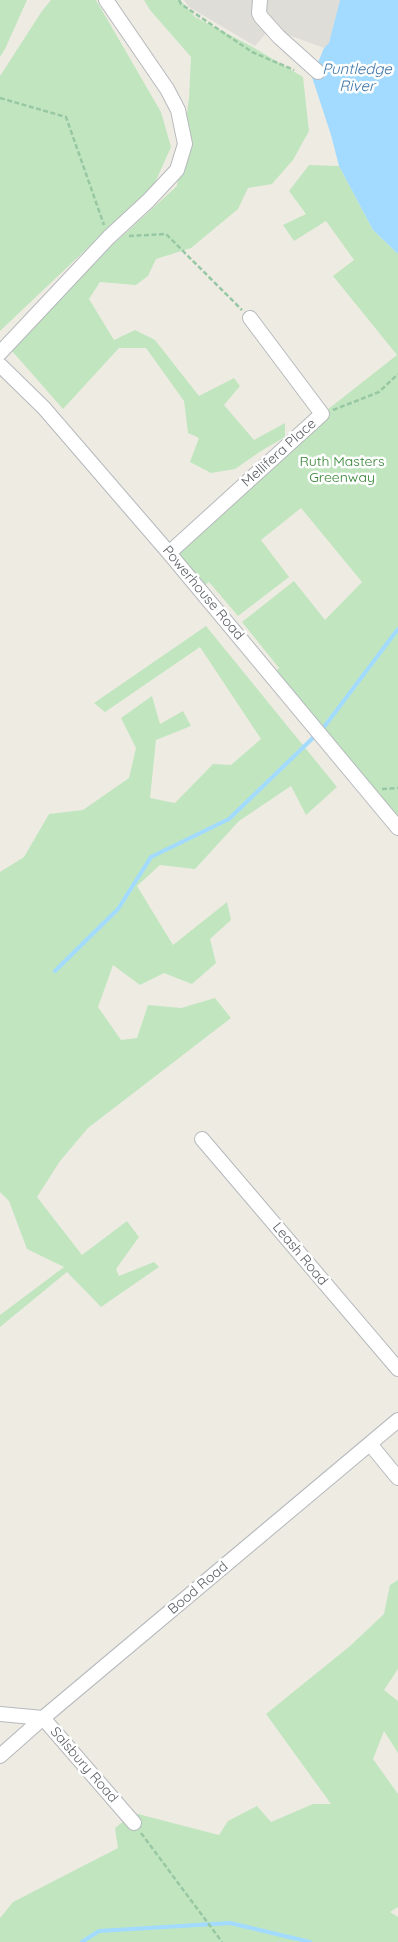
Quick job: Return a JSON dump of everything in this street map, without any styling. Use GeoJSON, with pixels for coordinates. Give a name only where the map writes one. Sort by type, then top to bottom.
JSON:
{"type":"FeatureCollection","features":[{"type":"Feature","properties":{"kind":"street"},"geometry":{"type":"LineString","coordinates":[[0,353],[109,238],[177,170],[185,144],[178,110],[167,89],[106,0]]}},
{"type":"Feature","properties":{"kind":"street"},"geometry":{"type":"LineString","coordinates":[[260,0],[259,13],[261,17],[279,37],[318,72]]}},
{"type":"Feature","properties":{"kind":"street","name":"Mellifera Place"},"geometry":{"type":"LineString","coordinates":[[169,553],[322,414],[250,318]]}},
{"type":"Feature","properties":{"kind":"street","name":"Powerhouse Road"},"geometry":{"type":"LineString","coordinates":[[0,365],[44,408],[169,553],[398,828]]}},
{"type":"Feature","properties":{"kind":"street","name":"Leash Road"},"geometry":{"type":"LineString","coordinates":[[202,1139],[398,1369]]}},
{"type":"Feature","properties":{"kind":"street","name":"Bood Road"},"geometry":{"type":"LineString","coordinates":[[0,1756],[398,1420]]}},
{"type":"Feature","properties":{"kind":"street"},"geometry":{"type":"LineString","coordinates":[[370,1444],[398,1478]]}},
{"type":"Feature","properties":{"kind":"street","name":"Salsbury Road"},"geometry":{"type":"LineString","coordinates":[[0,1714],[43,1718],[134,1823]]}},
{"type":"Feature","properties":{"kind":"path"},"geometry":{"type":"LineString","coordinates":[[179,0],[181,4],[252,52],[295,70]]}},
{"type":"Feature","properties":{"kind":"path"},"geometry":{"type":"LineString","coordinates":[[322,414],[379,392],[398,374]]}},
{"type":"Feature","properties":{"kind":"path"},"geometry":{"type":"LineString","coordinates":[[134,1823],[222,1942]]}},
{"type":"Feature","properties":{"kind":"shaded area"},"geometry":{"type":"Polygon","coordinates":[[[184,0],[340,0],[329,44],[324,48],[283,33],[267,32],[255,46],[189,7],[184,0]]]}},
{"type":"Feature","properties":{"kind":"green space"},"geometry":{"type":"Polygon","coordinates":[[[0,0],[27,0],[0,57],[0,0]]]}},
{"type":"Feature","properties":{"kind":"green space"},"geometry":{"type":"Polygon","coordinates":[[[51,0],[96,0],[161,112],[171,147],[154,185],[0,331],[0,76],[51,0]]]}},
{"type":"Feature","properties":{"kind":"green space"},"geometry":{"type":"Polygon","coordinates":[[[144,0],[180,0],[195,17],[251,46],[303,77],[309,131],[293,160],[272,184],[248,188],[238,209],[191,248],[156,259],[148,276],[136,285],[100,282],[89,299],[114,340],[135,330],[155,340],[199,396],[234,378],[240,386],[224,405],[254,440],[285,423],[285,437],[235,469],[211,473],[190,462],[199,438],[188,433],[184,401],[146,348],[119,348],[63,409],[5,343],[177,186],[189,98],[191,57],[150,10],[144,0]]]}},
{"type":"Feature","properties":{"kind":"green space","name":"Ruth Masters Greenway"},"geometry":{"type":"Polygon","coordinates":[[[309,165],[339,166],[373,230],[398,254],[398,828],[271,676],[279,668],[242,622],[294,581],[325,620],[362,582],[301,508],[261,540],[289,577],[238,616],[209,582],[199,589],[169,553],[322,414],[397,355],[333,276],[354,260],[326,221],[294,241],[283,225],[306,214],[289,191],[309,165]]]}},
{"type":"Feature","properties":{"kind":"green space"},"geometry":{"type":"Polygon","coordinates":[[[206,626],[337,787],[306,815],[291,786],[239,821],[195,869],[160,865],[137,886],[173,945],[227,902],[231,920],[210,939],[216,963],[192,984],[164,973],[140,985],[113,965],[98,1007],[121,1040],[137,1038],[148,1005],[181,1008],[215,998],[231,1018],[88,1128],[60,1161],[37,1197],[82,1255],[127,1221],[139,1237],[116,1269],[119,1276],[154,1262],[159,1267],[101,1307],[67,1272],[0,1327],[0,1315],[64,1267],[27,1249],[9,1201],[0,1192],[0,872],[24,857],[49,814],[83,810],[129,778],[136,748],[121,718],[152,696],[160,724],[183,711],[191,726],[156,740],[150,798],[175,803],[213,764],[231,765],[261,739],[200,647],[105,712],[94,703],[206,626]]]}},
{"type":"Feature","properties":{"kind":"green space"},"geometry":{"type":"Polygon","coordinates":[[[398,1580],[398,1669],[384,1690],[398,1701],[398,1753],[384,1731],[373,1759],[398,1794],[398,1907],[390,1912],[398,1917],[398,1942],[0,1942],[0,1918],[13,1902],[118,1848],[115,1828],[134,1813],[219,1835],[228,1821],[257,1806],[271,1822],[313,1804],[331,1804],[266,1714],[350,1646],[384,1614],[390,1585],[398,1580]]]}},
{"type":"Feature","properties":{"kind":"water","name":"Puntledge River"},"geometry":{"type":"Polygon","coordinates":[[[340,0],[398,0],[398,254],[373,230],[339,166],[312,77],[324,48],[329,43],[340,0]]]}},
{"type":"Feature","properties":{"kind":"waterway"},"geometry":{"type":"LineString","coordinates":[[321,731],[398,629]]}},
{"type":"Feature","properties":{"kind":"waterway"},"geometry":{"type":"LineString","coordinates":[[55,971],[118,909],[151,857],[229,819],[316,735]]}},
{"type":"Feature","properties":{"kind":"waterway"},"geometry":{"type":"LineString","coordinates":[[82,1942],[99,1931],[230,1923],[310,1942]]}}]}
